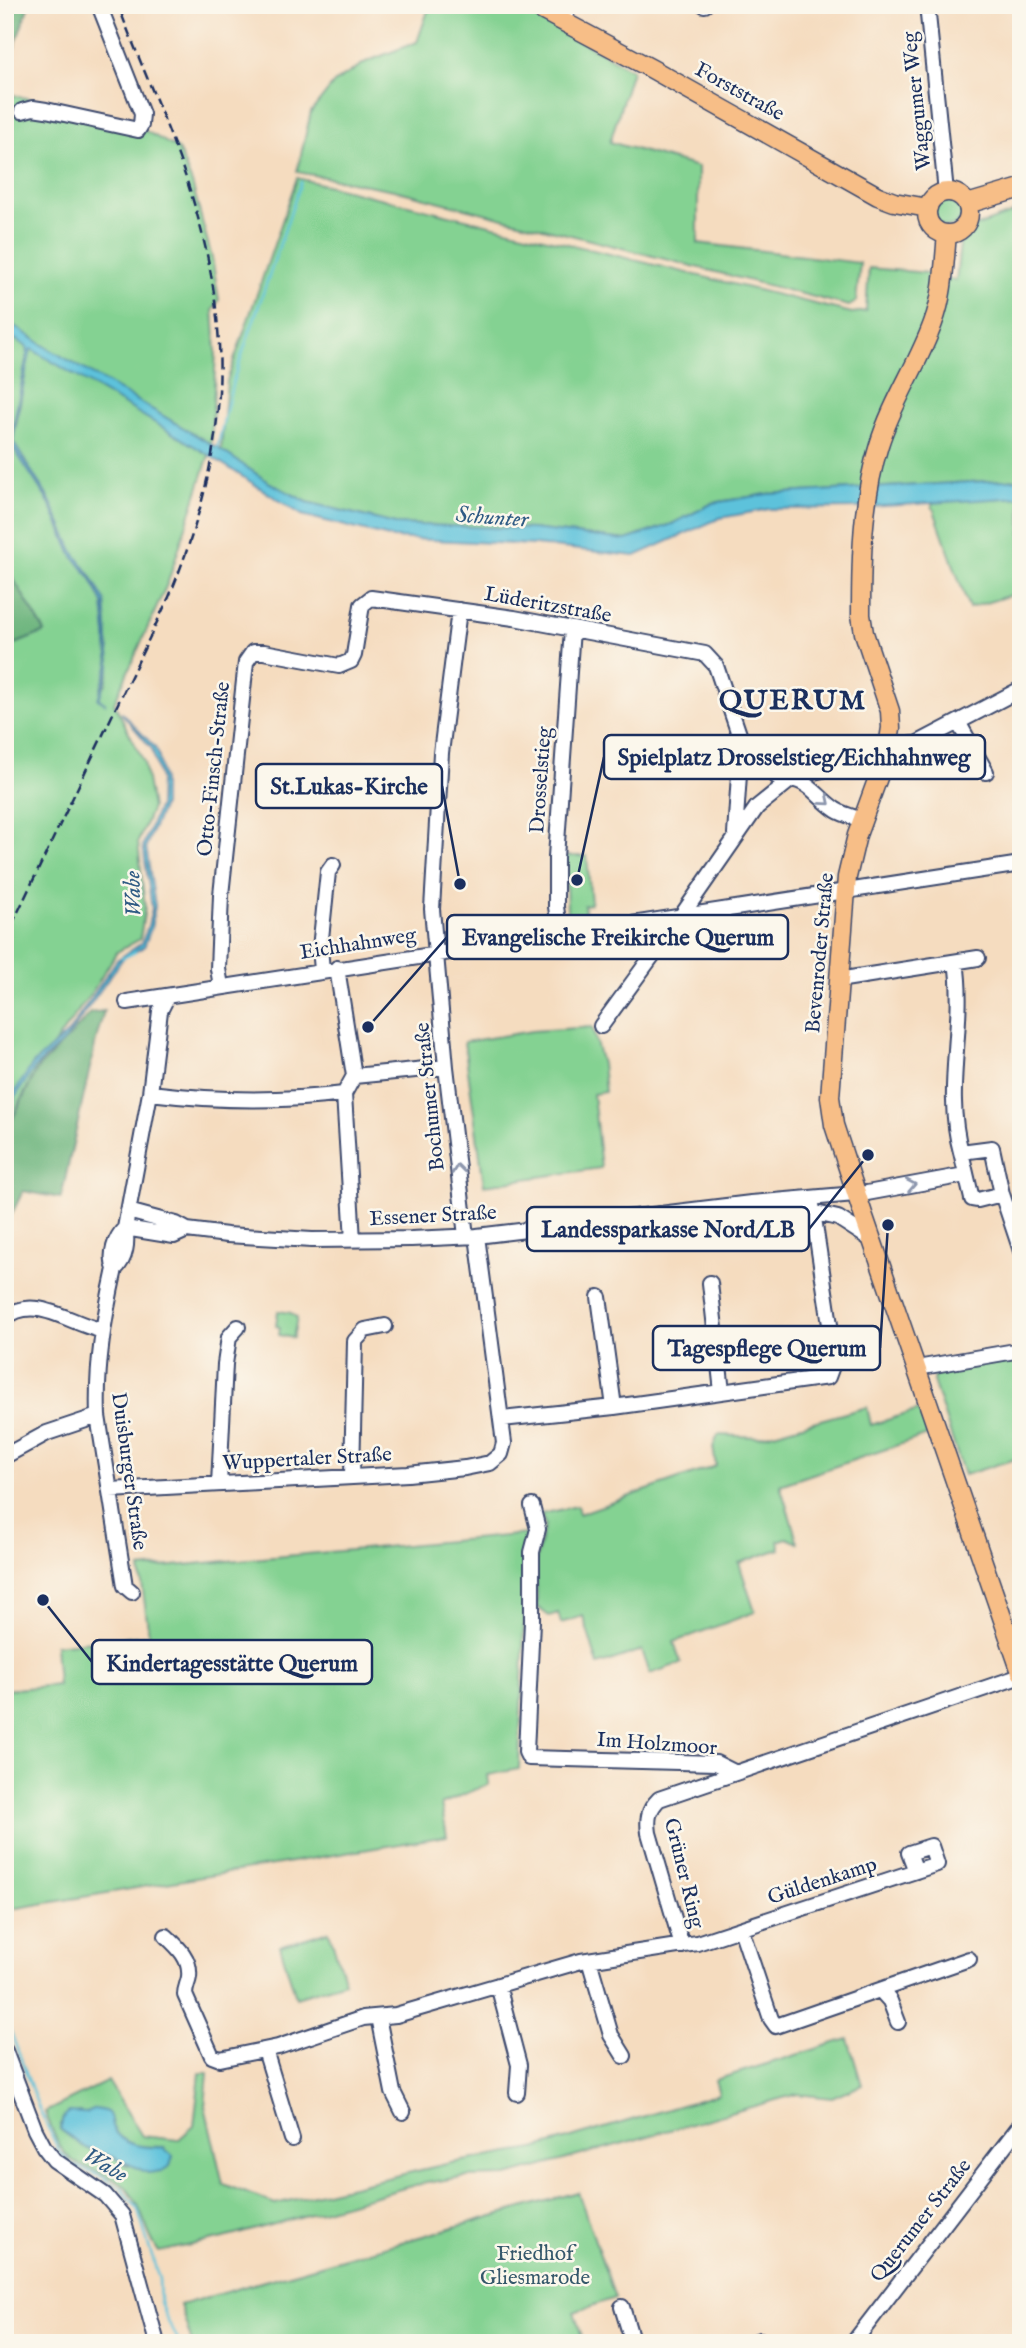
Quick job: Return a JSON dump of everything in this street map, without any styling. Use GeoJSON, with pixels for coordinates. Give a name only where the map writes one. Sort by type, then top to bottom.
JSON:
{"type":"FeatureCollection","features":[{"type":"Feature","properties":{"kind":"main road","name":"Forststraße"},"geometry":{"type":"LineString","coordinates":[[532,5],[566,13],[652,69],[878,196],[902,204],[928,208]]}},
{"type":"Feature","properties":{"kind":"main road"},"geometry":{"type":"LineString","coordinates":[[967,204],[1021,188]]}},
{"type":"Feature","properties":{"kind":"main road"},"geometry":{"type":"LineString","coordinates":[[946,192],[959,195],[967,204],[969,214],[966,224],[958,231],[947,234],[939,232],[928,218],[932,199],[946,192]]}},
{"type":"Feature","properties":{"kind":"main road","name":"Bevenroder Straße"},"geometry":{"type":"LineString","coordinates":[[947,234],[939,306],[879,444],[870,485],[861,615],[863,633],[890,711],[891,728],[886,752],[853,849],[845,890],[831,1107],[834,1125],[872,1240],[1021,1674]]}},
{"type":"Feature","properties":{"kind":"street"},"geometry":{"type":"LineString","coordinates":[[22,111],[33,108],[46,110],[138,130],[142,114],[99,5]]}},
{"type":"Feature","properties":{"kind":"street","name":"Waggumer Weg"},"geometry":{"type":"LineString","coordinates":[[927,5],[946,192]]}},
{"type":"Feature","properties":{"kind":"street","name":"Lüderitzstraße"},"geometry":{"type":"LineString","coordinates":[[346,664],[354,655],[362,605],[366,600],[380,599],[699,652],[708,656],[716,666],[741,745]]}},
{"type":"Feature","properties":{"kind":"street","name":"Bochumer Straße"},"geometry":{"type":"LineString","coordinates":[[458,610],[437,799],[432,909],[446,1067],[502,1419],[504,1443],[501,1454]]}},
{"type":"Feature","properties":{"kind":"street","name":"Drosselstieg"},"geometry":{"type":"LineString","coordinates":[[560,933],[556,907],[555,857],[572,629]]}},
{"type":"Feature","properties":{"kind":"street","name":"Otto-Finsch-Straße"},"geometry":{"type":"LineString","coordinates":[[221,986],[218,969],[222,881],[246,662],[253,652],[264,652],[339,666],[346,664]]}},
{"type":"Feature","properties":{"kind":"street"},"geometry":{"type":"LineString","coordinates":[[741,745],[745,752],[779,779],[793,778],[875,758],[886,752],[911,746],[1021,689]]}},
{"type":"Feature","properties":{"kind":"street"},"geometry":{"type":"LineString","coordinates":[[958,722],[986,772]]}},
{"type":"Feature","properties":{"kind":"street"},"geometry":{"type":"LineString","coordinates":[[735,836],[741,745]]}},
{"type":"Feature","properties":{"kind":"street"},"geometry":{"type":"LineString","coordinates":[[793,778],[803,782],[838,811],[862,820]]}},
{"type":"Feature","properties":{"kind":"street"},"geometry":{"type":"LineString","coordinates":[[601,1026],[757,807],[793,778]]}},
{"type":"Feature","properties":{"kind":"street","name":"Eichhahnweg"},"geometry":{"type":"LineString","coordinates":[[127,1002],[560,933],[588,932],[682,915],[1021,864]]}},
{"type":"Feature","properties":{"kind":"street"},"geometry":{"type":"LineString","coordinates":[[333,865],[328,872],[321,935],[354,1076],[344,1094],[353,1240]]}},
{"type":"Feature","properties":{"kind":"street"},"geometry":{"type":"LineString","coordinates":[[838,980],[978,958]]}},
{"type":"Feature","properties":{"kind":"street"},"geometry":{"type":"LineString","coordinates":[[956,962],[958,996],[952,1102],[965,1175],[972,1199],[1002,1194]]}},
{"type":"Feature","properties":{"kind":"street","name":"Duisburger Straße"},"geometry":{"type":"LineString","coordinates":[[132,1592],[125,1586],[98,1416],[97,1389],[101,1330],[115,1269],[111,1261],[118,1235],[125,1228],[150,1093],[160,1011],[167,997]]}},
{"type":"Feature","properties":{"kind":"street"},"geometry":{"type":"LineString","coordinates":[[354,1076],[446,1067]]}},
{"type":"Feature","properties":{"kind":"street"},"geometry":{"type":"LineString","coordinates":[[150,1093],[236,1100],[344,1094]]}},
{"type":"Feature","properties":{"kind":"street"},"geometry":{"type":"LineString","coordinates":[[961,1152],[992,1148],[1002,1194],[1021,1251]]}},
{"type":"Feature","properties":{"kind":"street","name":"Essener Straße"},"geometry":{"type":"LineString","coordinates":[[128,1211],[176,1224],[187,1230],[268,1239],[353,1240],[472,1236],[765,1202],[812,1205],[857,1194],[965,1175]]}},
{"type":"Feature","properties":{"kind":"street"},"geometry":{"type":"LineString","coordinates":[[502,1419],[614,1407],[828,1377],[835,1358],[812,1205]]}},
{"type":"Feature","properties":{"kind":"street","name":"Essener Straße"},"geometry":{"type":"LineString","coordinates":[[812,1205],[872,1240]]}},
{"type":"Feature","properties":{"kind":"street","name":"Essener Straße"},"geometry":{"type":"LineString","coordinates":[[125,1228],[174,1236],[187,1230]]}},
{"type":"Feature","properties":{"kind":"street"},"geometry":{"type":"LineString","coordinates":[[710,1283],[722,1392]]}},
{"type":"Feature","properties":{"kind":"street"},"geometry":{"type":"LineString","coordinates":[[599,1297],[614,1407]]}},
{"type":"Feature","properties":{"kind":"street"},"geometry":{"type":"LineString","coordinates":[[5,1318],[21,1309],[43,1309],[101,1330]]}},
{"type":"Feature","properties":{"kind":"street"},"geometry":{"type":"LineString","coordinates":[[352,1476],[355,1341],[365,1330],[385,1326]]}},
{"type":"Feature","properties":{"kind":"street"},"geometry":{"type":"LineString","coordinates":[[219,1483],[229,1337],[238,1328]]}},
{"type":"Feature","properties":{"kind":"street"},"geometry":{"type":"LineString","coordinates":[[916,1368],[1021,1350]]}},
{"type":"Feature","properties":{"kind":"street"},"geometry":{"type":"LineString","coordinates":[[5,1456],[47,1433],[98,1416]]}},
{"type":"Feature","properties":{"kind":"street","name":"Wuppertaler Straße"},"geometry":{"type":"LineString","coordinates":[[110,1490],[474,1467],[490,1463],[501,1454]]}},
{"type":"Feature","properties":{"kind":"street","name":"Im Holzmoor"},"geometry":{"type":"LineString","coordinates":[[532,1506],[538,1529],[531,1566],[532,1620],[526,1752],[529,1758],[716,1763],[734,1772],[1021,1674]]}},
{"type":"Feature","properties":{"kind":"street","name":"Grüner Ring"},"geometry":{"type":"LineString","coordinates":[[166,1936],[183,1952],[189,1976],[185,1995],[212,2056],[220,2059],[265,2050],[363,2018],[396,2015],[589,1960],[682,1946],[649,1833],[648,1815],[651,1806],[659,1799],[734,1772]]}},
{"type":"Feature","properties":{"kind":"street","name":"Güldenkamp"},"geometry":{"type":"LineString","coordinates":[[682,1946],[916,1871]]}},
{"type":"Feature","properties":{"kind":"street"},"geometry":{"type":"LineString","coordinates":[[741,1929],[771,2019],[776,2026],[969,1959]]}},
{"type":"Feature","properties":{"kind":"street"},"geometry":{"type":"LineString","coordinates":[[589,1960],[611,2035],[624,2056]]}},
{"type":"Feature","properties":{"kind":"street"},"geometry":{"type":"LineString","coordinates":[[498,1985],[519,2066],[517,2092]]}},
{"type":"Feature","properties":{"kind":"street"},"geometry":{"type":"LineString","coordinates":[[881,1991],[890,2001],[898,2022]]}},
{"type":"Feature","properties":{"kind":"street"},"geometry":{"type":"LineString","coordinates":[[378,2017],[393,2092],[403,2112]]}},
{"type":"Feature","properties":{"kind":"street"},"geometry":{"type":"LineString","coordinates":[[265,2050],[292,2139]]}},
{"type":"Feature","properties":{"kind":"street"},"geometry":{"type":"LineString","coordinates":[[5,2051],[44,2147],[54,2161],[105,2195],[122,2215],[157,2343]]}},
{"type":"Feature","properties":{"kind":"street","name":"Querumer Straße"},"geometry":{"type":"LineString","coordinates":[[853,2343],[1021,2124]]}},
{"type":"Feature","properties":{"kind":"street"},"geometry":{"type":"LineString","coordinates":[[622,2307],[633,2343]]}},
{"type":"Feature","properties":{"kind":"green space"},"geometry":{"type":"Polygon","coordinates":[[[5,5],[29,5],[5,74],[5,5]]]}},
{"type":"Feature","properties":{"kind":"green space"},"geometry":{"type":"Polygon","coordinates":[[[430,5],[516,5],[632,70],[610,142],[698,167],[698,243],[860,263],[856,302],[849,306],[394,190],[297,172],[311,112],[334,83],[366,62],[417,42],[430,5]]]}},
{"type":"Feature","properties":{"kind":"green space"},"geometry":{"type":"Polygon","coordinates":[[[5,93],[133,124],[178,149],[192,183],[212,258],[219,300],[213,310],[216,351],[211,444],[5,320],[5,93]]]}},
{"type":"Feature","properties":{"kind":"green space"},"geometry":{"type":"Polygon","coordinates":[[[297,178],[852,313],[866,311],[869,268],[928,273],[956,281],[960,244],[977,226],[1021,210],[1021,479],[767,494],[713,503],[672,524],[626,540],[532,529],[395,524],[307,502],[270,483],[221,450],[227,381],[297,178]]]}},
{"type":"Feature","properties":{"kind":"green space"},"geometry":{"type":"Polygon","coordinates":[[[948,199],[958,203],[962,213],[958,223],[948,227],[938,223],[934,213],[938,203],[948,199]]]}},
{"type":"Feature","properties":{"kind":"green space"},"geometry":{"type":"Polygon","coordinates":[[[5,333],[28,350],[11,443],[50,504],[72,555],[91,579],[103,603],[109,664],[100,691],[106,684],[110,666],[105,601],[91,576],[74,553],[49,499],[13,442],[30,348],[209,455],[168,582],[114,703],[144,762],[152,808],[138,842],[145,907],[140,939],[117,952],[37,1068],[5,1131],[5,648],[45,632],[5,565],[5,333]]]}},
{"type":"Feature","properties":{"kind":"green space"},"geometry":{"type":"Polygon","coordinates":[[[1021,497],[1021,592],[969,608],[931,502],[1021,497]]]}},
{"type":"Feature","properties":{"kind":"green space"},"geometry":{"type":"Polygon","coordinates":[[[5,565],[45,632],[5,648],[5,565]]]}},
{"type":"Feature","properties":{"kind":"green space"},"geometry":{"type":"Polygon","coordinates":[[[565,856],[587,856],[591,904],[584,905],[586,923],[574,922],[567,909],[565,856]]]}},
{"type":"Feature","properties":{"kind":"green space"},"geometry":{"type":"Polygon","coordinates":[[[104,1011],[61,1198],[23,1191],[5,1228],[5,1134],[38,1068],[90,1013],[104,1011]]]}},
{"type":"Feature","properties":{"kind":"green space"},"geometry":{"type":"Polygon","coordinates":[[[592,1027],[602,1064],[605,1092],[593,1094],[601,1168],[484,1185],[464,1042],[532,1031],[592,1027]]]}},
{"type":"Feature","properties":{"kind":"green space"},"geometry":{"type":"Polygon","coordinates":[[[278,1311],[291,1313],[297,1318],[293,1338],[279,1335],[280,1327],[276,1326],[278,1311]]]}},
{"type":"Feature","properties":{"kind":"green space"},"geometry":{"type":"Polygon","coordinates":[[[1021,1357],[1021,1457],[964,1475],[933,1381],[934,1375],[942,1370],[1021,1357]]]}},
{"type":"Feature","properties":{"kind":"green space"},"geometry":{"type":"Polygon","coordinates":[[[867,1407],[871,1425],[919,1410],[928,1435],[780,1485],[798,1543],[787,1538],[778,1541],[780,1549],[739,1563],[755,1612],[674,1642],[681,1663],[650,1674],[642,1650],[598,1665],[583,1616],[561,1623],[558,1613],[549,1616],[537,1607],[536,1559],[545,1525],[541,1514],[577,1506],[579,1514],[716,1466],[713,1447],[718,1435],[759,1437],[867,1407]]]}},
{"type":"Feature","properties":{"kind":"green space"},"geometry":{"type":"Polygon","coordinates":[[[527,1534],[519,1769],[488,1775],[489,1784],[441,1804],[447,1836],[5,1910],[5,1690],[58,1685],[55,1645],[149,1635],[140,1569],[527,1534]]]}},
{"type":"Feature","properties":{"kind":"green space"},"geometry":{"type":"Polygon","coordinates":[[[329,1931],[345,1982],[296,1997],[280,1946],[329,1931]]]}},
{"type":"Feature","properties":{"kind":"green space"},"geometry":{"type":"Polygon","coordinates":[[[848,2039],[862,2085],[832,2098],[797,2094],[507,2176],[462,2177],[415,2185],[224,2238],[159,2252],[131,2193],[113,2178],[69,2158],[57,2140],[45,2112],[108,2081],[142,2136],[178,2140],[194,2126],[200,2073],[208,2073],[205,2106],[223,2184],[275,2204],[451,2163],[534,2149],[719,2094],[715,2080],[848,2039]],[[79,2112],[63,2117],[60,2129],[85,2148],[113,2157],[128,2166],[163,2147],[134,2146],[117,2135],[112,2126],[79,2112]]]}},
{"type":"Feature","properties":{"kind":"green space","name":"Friedhof Gliesmarode"},"geometry":{"type":"Polygon","coordinates":[[[578,2192],[615,2298],[574,2312],[584,2343],[192,2343],[180,2305],[578,2192]]]}},
{"type":"Feature","properties":{"kind":"water"},"geometry":{"type":"Polygon","coordinates":[[[5,320],[221,450],[270,483],[307,502],[395,524],[532,529],[626,540],[672,524],[713,503],[767,494],[1021,479],[1021,497],[854,508],[769,509],[720,518],[635,556],[535,545],[393,538],[302,515],[209,455],[31,349],[13,442],[49,499],[74,553],[91,576],[105,601],[110,666],[99,699],[106,704],[98,699],[109,664],[103,603],[91,579],[72,555],[50,504],[10,443],[28,350],[5,333],[5,320]]]}},
{"type":"Feature","properties":{"kind":"water"},"geometry":{"type":"Polygon","coordinates":[[[121,712],[154,746],[163,780],[163,805],[146,846],[155,906],[151,928],[144,947],[123,958],[66,1039],[35,1067],[16,1096],[5,1124],[12,1096],[33,1064],[68,1033],[117,960],[142,943],[148,926],[152,909],[143,845],[159,806],[160,779],[152,749],[121,712]]]}},
{"type":"Feature","properties":{"kind":"water"},"geometry":{"type":"Polygon","coordinates":[[[95,2109],[109,2113],[112,2126],[122,2139],[142,2146],[163,2147],[173,2156],[170,2166],[148,2173],[85,2148],[60,2129],[63,2117],[69,2112],[86,2113],[95,2109]]]}},
{"type":"Feature","properties":{"kind":"waterway"},"geometry":{"type":"LineString","coordinates":[[217,449],[233,381],[301,182]]}},
{"type":"Feature","properties":{"kind":"waterway","name":"Wabe"},"geometry":{"type":"LineString","coordinates":[[122,958],[135,952]]}},
{"type":"Feature","properties":{"kind":"waterway","name":"Wabe"},"geometry":{"type":"LineString","coordinates":[[5,2016],[39,2109],[60,2153],[72,2165],[103,2177],[122,2189],[137,2208],[159,2279],[160,2303],[180,2343]]}},
{"type":"Feature","properties":{"kind":"railway"},"geometry":{"type":"LineString","coordinates":[[5,939],[169,597],[204,491],[214,440],[219,389],[219,339],[213,287],[202,234],[178,156],[118,5]]}},
{"type":"Feature","properties":{"kind":"place","name":"Spielplatz Drosselstieg/Eichhahnweg"},"geometry":{"type":"Point","coordinates":[577,880]}},
{"type":"Feature","properties":{"kind":"place","name":"St.Lukas-Kirche"},"geometry":{"type":"Point","coordinates":[460,884]}},
{"type":"Feature","properties":{"kind":"place","name":"Evangelische Freikirche Querum"},"geometry":{"type":"Point","coordinates":[368,1027]}},
{"type":"Feature","properties":{"kind":"place","name":"Landessparkasse Nord/LB"},"geometry":{"type":"Point","coordinates":[868,1155]}},
{"type":"Feature","properties":{"kind":"place","name":"Tagespflege Querum"},"geometry":{"type":"Point","coordinates":[888,1225]}},
{"type":"Feature","properties":{"kind":"place","name":"Kindertagesstätte Querum"},"geometry":{"type":"Point","coordinates":[43,1600]}},
{"type":"Feature","properties":{"kind":"district","name":"QUERUM"},"geometry":{"type":"Point","coordinates":[793,699]}},
{"type":"Feature","properties":{"kind":"water label","name":"Schunter"},"geometry":{"type":"Point","coordinates":[492,516]}}]}
